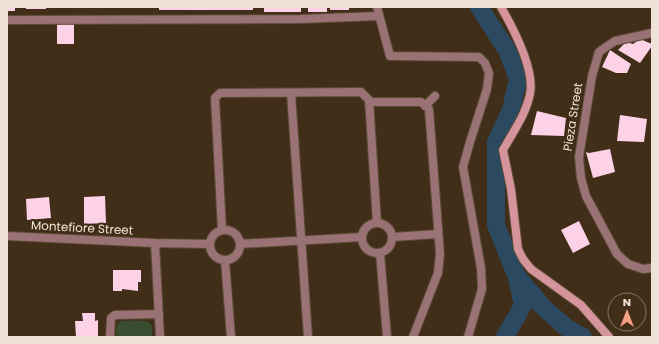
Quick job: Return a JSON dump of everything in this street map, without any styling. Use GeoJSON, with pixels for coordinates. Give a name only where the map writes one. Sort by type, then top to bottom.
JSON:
{"type":"FeatureCollection","features":[{"type":"Feature","properties":{"kind":"street"},"geometry":{"type":"LineString","coordinates":[[377,7],[390,56],[479,57],[485,63],[489,73],[487,90],[463,167],[481,268],[482,289],[468,337]]}},
{"type":"Feature","properties":{"kind":"street"},"geometry":{"type":"LineString","coordinates":[[501,7],[512,26],[529,69],[530,93],[523,116],[503,150],[511,189],[518,249],[523,259],[531,269],[581,305],[609,337]]}},
{"type":"Feature","properties":{"kind":"street"},"geometry":{"type":"LineString","coordinates":[[7,20],[301,19],[379,16]]}},
{"type":"Feature","properties":{"kind":"street","name":"Pieza Street"},"geometry":{"type":"LineString","coordinates":[[652,33],[615,41],[599,52],[592,76],[579,157],[581,178],[586,196],[617,254],[628,264],[642,269],[652,268]]}},
{"type":"Feature","properties":{"kind":"street"},"geometry":{"type":"LineString","coordinates":[[222,230],[215,98],[220,93],[361,92],[371,102],[421,102],[429,109],[440,254],[438,273],[413,337]]}},
{"type":"Feature","properties":{"kind":"street"},"geometry":{"type":"LineString","coordinates":[[291,93],[308,337]]}},
{"type":"Feature","properties":{"kind":"street"},"geometry":{"type":"LineString","coordinates":[[425,106],[435,96]]}},
{"type":"Feature","properties":{"kind":"street"},"geometry":{"type":"LineString","coordinates":[[369,100],[377,223]]}},
{"type":"Feature","properties":{"kind":"street"},"geometry":{"type":"LineString","coordinates":[[377,223],[385,225],[389,228],[393,237],[387,250],[380,253],[369,250],[362,238],[366,228],[377,223]]}},
{"type":"Feature","properties":{"kind":"street"},"geometry":{"type":"LineString","coordinates":[[222,230],[232,231],[239,239],[240,244],[240,249],[234,257],[225,260],[220,259],[212,253],[210,244],[213,235],[222,230]]}},
{"type":"Feature","properties":{"kind":"street"},"geometry":{"type":"LineString","coordinates":[[393,237],[438,234]]}},
{"type":"Feature","properties":{"kind":"street","name":"Montefiore Street"},"geometry":{"type":"LineString","coordinates":[[7,236],[155,244],[210,244]]}},
{"type":"Feature","properties":{"kind":"street"},"geometry":{"type":"LineString","coordinates":[[240,244],[362,238]]}},
{"type":"Feature","properties":{"kind":"street"},"geometry":{"type":"LineString","coordinates":[[155,244],[160,337]]}},
{"type":"Feature","properties":{"kind":"street"},"geometry":{"type":"LineString","coordinates":[[380,253],[387,337]]}},
{"type":"Feature","properties":{"kind":"street"},"geometry":{"type":"LineString","coordinates":[[225,260],[231,337]]}},
{"type":"Feature","properties":{"kind":"street"},"geometry":{"type":"LineString","coordinates":[[110,337],[111,318],[115,315],[159,314]]}},
{"type":"Feature","properties":{"kind":"green space"},"geometry":{"type":"Polygon","coordinates":[[[122,321],[149,322],[152,327],[152,337],[116,337],[117,326],[122,321]]]}},
{"type":"Feature","properties":{"kind":"building"},"geometry":{"type":"Polygon","coordinates":[[[7,7],[15,7],[15,11],[7,11],[7,7]]]}},
{"type":"Feature","properties":{"kind":"building"},"geometry":{"type":"Polygon","coordinates":[[[26,7],[46,7],[46,9],[26,9],[26,7]]]}},
{"type":"Feature","properties":{"kind":"building"},"geometry":{"type":"Polygon","coordinates":[[[159,7],[253,7],[253,10],[159,10],[159,7]]]}},
{"type":"Feature","properties":{"kind":"building"},"geometry":{"type":"Polygon","coordinates":[[[264,7],[301,7],[301,12],[264,12],[264,7]]]}},
{"type":"Feature","properties":{"kind":"building"},"geometry":{"type":"Polygon","coordinates":[[[308,7],[327,7],[327,12],[308,12],[308,7]]]}},
{"type":"Feature","properties":{"kind":"building"},"geometry":{"type":"Polygon","coordinates":[[[330,7],[349,7],[349,10],[330,10],[330,7]]]}},
{"type":"Feature","properties":{"kind":"building"},"geometry":{"type":"Polygon","coordinates":[[[57,23],[74,23],[74,44],[57,44],[57,23]]]}},
{"type":"Feature","properties":{"kind":"building"},"geometry":{"type":"Polygon","coordinates":[[[640,39],[652,44],[652,46],[640,63],[618,50],[626,42],[633,44],[640,39]]]}},
{"type":"Feature","properties":{"kind":"building"},"geometry":{"type":"Polygon","coordinates":[[[610,50],[631,64],[627,73],[616,73],[602,67],[610,50]]]}},
{"type":"Feature","properties":{"kind":"building"},"geometry":{"type":"Polygon","coordinates":[[[537,111],[566,118],[564,136],[531,135],[537,111]]]}},
{"type":"Feature","properties":{"kind":"building"},"geometry":{"type":"Polygon","coordinates":[[[620,115],[647,119],[644,142],[617,141],[620,115]]]}},
{"type":"Feature","properties":{"kind":"building"},"geometry":{"type":"Polygon","coordinates":[[[610,149],[615,172],[593,178],[586,152],[589,153],[610,149]]]}},
{"type":"Feature","properties":{"kind":"building"},"geometry":{"type":"Polygon","coordinates":[[[105,196],[106,223],[84,224],[84,197],[105,196]]]}},
{"type":"Feature","properties":{"kind":"building"},"geometry":{"type":"Polygon","coordinates":[[[49,197],[51,218],[27,220],[26,199],[49,197]]]}},
{"type":"Feature","properties":{"kind":"building"},"geometry":{"type":"Polygon","coordinates":[[[579,221],[590,244],[573,253],[561,230],[579,221]]]}},
{"type":"Feature","properties":{"kind":"building"},"geometry":{"type":"Polygon","coordinates":[[[113,270],[141,270],[141,282],[138,282],[138,291],[122,289],[122,291],[113,291],[113,270]]]}},
{"type":"Feature","properties":{"kind":"building"},"geometry":{"type":"Polygon","coordinates":[[[82,313],[95,313],[95,321],[98,320],[98,337],[76,337],[75,321],[83,321],[82,313]]]}},
{"type":"Feature","properties":{"kind":"waterway"},"geometry":{"type":"LineString","coordinates":[[479,7],[507,50],[518,79],[511,110],[496,142],[496,225],[516,275],[544,308],[568,329],[583,337]]}},
{"type":"Feature","properties":{"kind":"waterway"},"geometry":{"type":"LineString","coordinates":[[505,337],[523,305],[517,278]]}}]}
